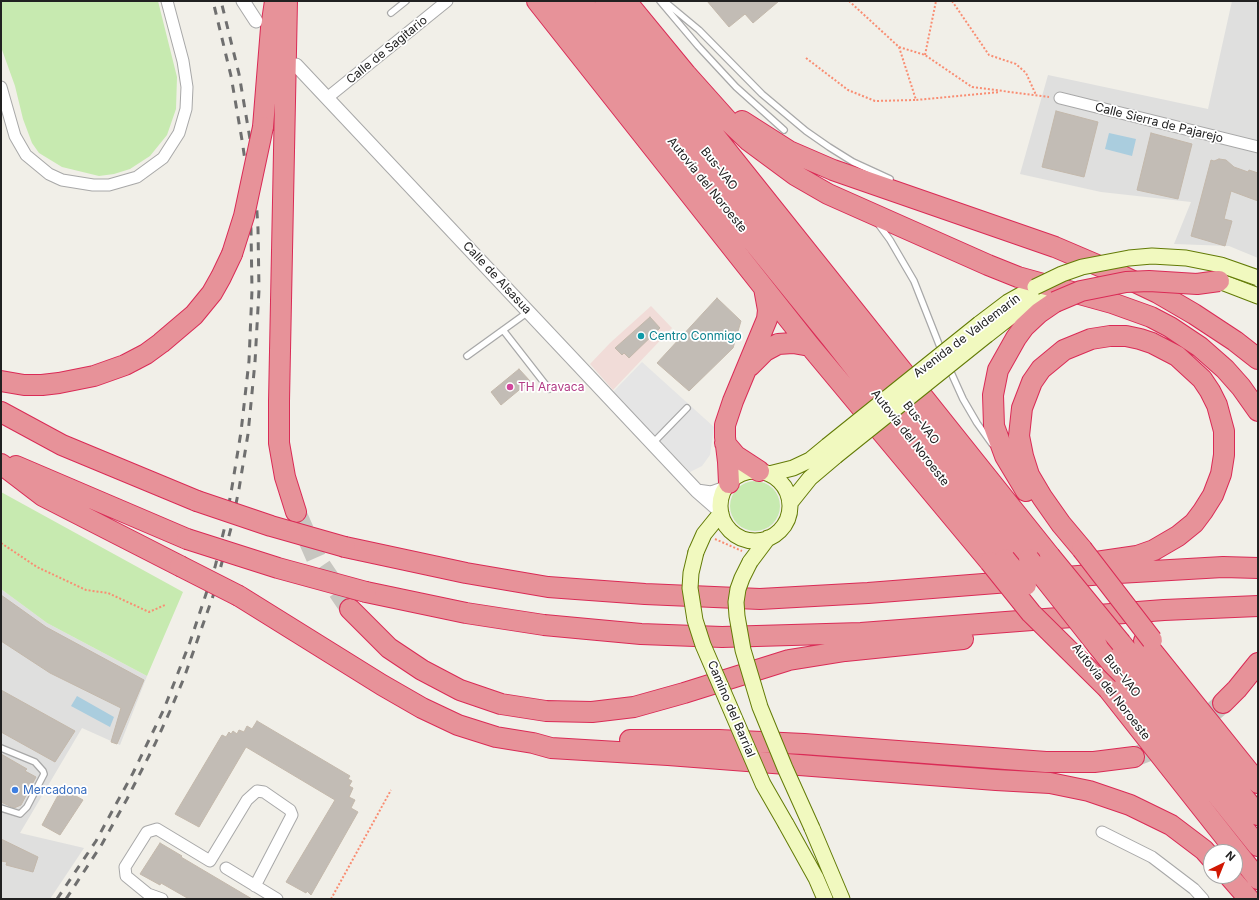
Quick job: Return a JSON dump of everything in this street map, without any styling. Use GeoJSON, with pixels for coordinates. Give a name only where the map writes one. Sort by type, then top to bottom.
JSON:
{"type":"FeatureCollection","features":[{"type":"Feature","properties":{"kind":"highway"},"geometry":{"type":"LineString","coordinates":[[1,381],[24,385],[59,383],[94,376],[130,363],[161,343],[194,315],[212,292],[232,254],[244,216],[263,127],[264,25],[268,1]]}},
{"type":"Feature","properties":{"kind":"highway"},"geometry":{"type":"LineString","coordinates":[[264,25],[275,1]]}},
{"type":"Feature","properties":{"kind":"highway"},"geometry":{"type":"LineString","coordinates":[[287,1],[279,401],[280,443],[285,477],[296,512]]}},
{"type":"Feature","properties":{"kind":"highway"},"geometry":{"type":"LineString","coordinates":[[537,1],[810,346],[997,560]]}},
{"type":"Feature","properties":{"kind":"highway","name":"Autovía del Noroeste"},"geometry":{"type":"LineString","coordinates":[[558,1],[831,338],[997,560],[1108,689],[1258,879]]}},
{"type":"Feature","properties":{"kind":"highway","name":"Bus-VAO"},"geometry":{"type":"LineString","coordinates":[[581,1],[721,172],[1258,846]]}},
{"type":"Feature","properties":{"kind":"highway"},"geometry":{"type":"LineString","coordinates":[[605,1],[707,126],[1050,556],[1122,643],[1258,815]]}},
{"type":"Feature","properties":{"kind":"highway"},"geometry":{"type":"LineString","coordinates":[[626,1],[686,74],[718,110],[749,141],[795,175],[828,194],[988,265],[1024,279],[1112,303],[1151,317],[1170,327],[1200,347],[1225,369],[1241,387],[1258,411]]}},
{"type":"Feature","properties":{"kind":"highway"},"geometry":{"type":"LineString","coordinates":[[636,1],[705,83],[743,122],[789,151],[833,170],[1072,254],[1158,293],[1216,328],[1258,359]]}},
{"type":"Feature","properties":{"kind":"highway"},"geometry":{"type":"LineString","coordinates":[[1218,281],[1197,284],[1149,281],[1126,282],[1051,298],[1039,313],[1024,327],[998,370],[993,394],[994,426],[1004,456],[1023,488],[1078,551],[1148,640],[1171,665],[1193,701],[1258,783]]}},
{"type":"Feature","properties":{"kind":"highway"},"geometry":{"type":"LineString","coordinates":[[727,486],[728,462],[725,431],[728,413],[766,319],[768,310],[764,288]]}},
{"type":"Feature","properties":{"kind":"highway"},"geometry":{"type":"LineString","coordinates":[[868,593],[1137,556],[1166,544],[1194,523],[1213,495],[1221,474],[1224,431],[1221,418],[1210,391],[1202,379],[1177,356],[1152,343],[1140,339],[1126,336],[1098,338],[1064,350],[1037,375],[1029,388],[1022,408],[1018,436],[1029,476],[1078,551]]}},
{"type":"Feature","properties":{"kind":"highway"},"geometry":{"type":"LineString","coordinates":[[745,372],[771,347],[786,343],[810,346]]}},
{"type":"Feature","properties":{"kind":"highway"},"geometry":{"type":"LineString","coordinates":[[1,412],[62,445],[197,501],[271,526],[345,547],[466,573],[548,587],[645,594],[760,599],[868,593],[1118,573],[1222,567],[1258,568]]}},
{"type":"Feature","properties":{"kind":"highway"},"geometry":{"type":"LineString","coordinates":[[725,443],[736,456],[764,473]]}},
{"type":"Feature","properties":{"kind":"highway"},"geometry":{"type":"LineString","coordinates":[[1,460],[187,539],[278,568],[366,592],[466,613],[544,625],[641,634],[722,637],[861,633],[1164,610],[1258,606]]}},
{"type":"Feature","properties":{"kind":"highway"},"geometry":{"type":"LineString","coordinates":[[1,464],[43,496],[239,596],[382,685],[422,708],[458,725],[496,737],[551,748],[668,755],[1050,784],[1088,791],[1130,805],[1171,825],[1203,849]]}},
{"type":"Feature","properties":{"kind":"highway"},"geometry":{"type":"LineString","coordinates":[[350,609],[389,648],[422,670],[460,690],[509,705],[546,711],[592,712],[641,705],[789,660],[845,651],[1035,632],[1164,610]]}},
{"type":"Feature","properties":{"kind":"highway"},"geometry":{"type":"LineString","coordinates":[[1223,703],[1256,666]]}},
{"type":"Feature","properties":{"kind":"highway"},"geometry":{"type":"LineString","coordinates":[[532,743],[553,740],[719,740],[804,744],[1046,762],[1094,762],[1134,757]]}},
{"type":"Feature","properties":{"kind":"highway"},"geometry":{"type":"LineString","coordinates":[[1236,884],[1249,899]]}},
{"type":"Feature","properties":{"kind":"main road","name":"Avenida de Valdemarín"},"geometry":{"type":"LineString","coordinates":[[790,503],[831,451],[983,330],[1008,302],[1034,287],[1062,274],[1082,267],[1129,258],[1152,256],[1186,258],[1221,265],[1258,278]]}},
{"type":"Feature","properties":{"kind":"main road"},"geometry":{"type":"LineString","coordinates":[[1218,281],[1258,296]]}},
{"type":"Feature","properties":{"kind":"main road","name":"Avenida de Valdemarín"},"geometry":{"type":"LineString","coordinates":[[983,330],[1010,317],[1033,303],[1051,298]]}},
{"type":"Feature","properties":{"kind":"main road","name":"Avenida de Valdemarín"},"geometry":{"type":"LineString","coordinates":[[764,473],[793,468],[831,451]]}},
{"type":"Feature","properties":{"kind":"main road"},"geometry":{"type":"LineString","coordinates":[[746,472],[764,473],[777,479],[788,494],[790,503],[788,517],[780,530],[768,538],[762,540],[750,540],[738,536],[725,523],[721,512],[722,496],[727,486],[734,478],[746,472]]}},
{"type":"Feature","properties":{"kind":"main road","name":"Camino del Barrial"},"geometry":{"type":"LineString","coordinates":[[721,512],[704,534],[696,552],[691,573],[690,588],[695,620],[703,645],[763,784],[816,878],[826,899]]}},
{"type":"Feature","properties":{"kind":"main road"},"geometry":{"type":"LineString","coordinates":[[768,538],[752,559],[742,578],[738,590],[736,602],[737,616],[743,650],[760,708],[784,768],[812,828],[842,899]]}},
{"type":"Feature","properties":{"kind":"street"},"geometry":{"type":"LineString","coordinates":[[1,87],[15,136],[26,155],[49,174],[62,180],[93,185],[109,185],[137,177],[163,158],[179,133],[186,109],[187,87],[183,61],[167,1]]}},
{"type":"Feature","properties":{"kind":"street"},"geometry":{"type":"LineString","coordinates":[[243,1],[264,25]]}},
{"type":"Feature","properties":{"kind":"street","name":"Calle de Sagitario"},"geometry":{"type":"LineString","coordinates":[[327,98],[447,1]]}},
{"type":"Feature","properties":{"kind":"street","name":"Calle de Alsasua"},"geometry":{"type":"LineString","coordinates":[[296,65],[652,444],[697,491],[721,512]]}},
{"type":"Feature","properties":{"kind":"street","name":"Calle Sierra de Pajarejo"},"geometry":{"type":"LineString","coordinates":[[1060,98],[1258,148]]}},
{"type":"Feature","properties":{"kind":"street"},"geometry":{"type":"LineString","coordinates":[[697,491],[712,493],[727,486]]}},
{"type":"Feature","properties":{"kind":"street"},"geometry":{"type":"LineString","coordinates":[[162,899],[148,894],[126,876],[125,867],[147,832],[157,829],[210,860],[247,800],[257,791],[264,792],[290,810],[292,815],[255,886]]}},
{"type":"Feature","properties":{"kind":"street"},"geometry":{"type":"LineString","coordinates":[[1102,832],[1152,857],[1191,894],[1203,899]]}},
{"type":"Feature","properties":{"kind":"street"},"geometry":{"type":"LineString","coordinates":[[226,868],[278,899]]}},
{"type":"Feature","properties":{"kind":"lane"},"geometry":{"type":"LineString","coordinates":[[392,13],[406,1]]}},
{"type":"Feature","properties":{"kind":"lane"},"geometry":{"type":"LineString","coordinates":[[660,1],[731,83],[784,130]]}},
{"type":"Feature","properties":{"kind":"lane"},"geometry":{"type":"LineString","coordinates":[[664,1],[699,30],[762,94],[806,131],[853,162],[892,180]]}},
{"type":"Feature","properties":{"kind":"lane"},"geometry":{"type":"LineString","coordinates":[[943,201],[977,220]]}},
{"type":"Feature","properties":{"kind":"lane"},"geometry":{"type":"LineString","coordinates":[[880,225],[914,281],[950,371],[963,399],[977,423],[1023,488]]}},
{"type":"Feature","properties":{"kind":"lane"},"geometry":{"type":"LineString","coordinates":[[467,356],[528,312]]}},
{"type":"Feature","properties":{"kind":"lane"},"geometry":{"type":"LineString","coordinates":[[503,330],[549,389]]}},
{"type":"Feature","properties":{"kind":"lane"},"geometry":{"type":"LineString","coordinates":[[652,444],[687,408]]}},
{"type":"Feature","properties":{"kind":"lane"},"geometry":{"type":"LineString","coordinates":[[1,748],[35,762],[44,774],[27,807],[20,814],[1,808]]}},
{"type":"Feature","properties":{"kind":"path"},"geometry":{"type":"LineString","coordinates":[[849,1],[899,47],[925,55],[972,87],[1060,98]]}},
{"type":"Feature","properties":{"kind":"path"},"geometry":{"type":"LineString","coordinates":[[925,55],[936,1]]}},
{"type":"Feature","properties":{"kind":"path"},"geometry":{"type":"LineString","coordinates":[[952,1],[989,55],[1016,64],[1026,73],[1036,95]]}},
{"type":"Feature","properties":{"kind":"path"},"geometry":{"type":"LineString","coordinates":[[899,47],[916,100]]}},
{"type":"Feature","properties":{"kind":"path"},"geometry":{"type":"LineString","coordinates":[[806,58],[848,90],[875,101],[916,100],[1005,91]]}},
{"type":"Feature","properties":{"kind":"path"},"geometry":{"type":"LineString","coordinates":[[704,534],[752,559]]}},
{"type":"Feature","properties":{"kind":"path"},"geometry":{"type":"LineString","coordinates":[[1,543],[37,567],[86,590],[108,593],[149,612],[166,605]]}},
{"type":"Feature","properties":{"kind":"path"},"geometry":{"type":"LineString","coordinates":[[331,899],[391,790]]}},
{"type":"Feature","properties":{"kind":"shaded area"},"geometry":{"type":"Polygon","coordinates":[[[1232,1],[1258,1],[1258,258],[1229,246],[1174,244],[1191,202],[1101,192],[1020,174],[1048,75],[1208,109],[1232,1]]]}},
{"type":"Feature","properties":{"kind":"shaded area"},"geometry":{"type":"Polygon","coordinates":[[[651,306],[672,328],[613,390],[590,364],[610,343],[651,306]]]}},
{"type":"Feature","properties":{"kind":"shaded area"},"geometry":{"type":"Polygon","coordinates":[[[642,362],[714,427],[710,455],[702,466],[690,472],[612,393],[642,362]]]}},
{"type":"Feature","properties":{"kind":"shaded area"},"geometry":{"type":"Polygon","coordinates":[[[1,589],[47,623],[147,676],[120,745],[82,728],[20,833],[84,848],[50,899],[1,899],[1,589]]]}},
{"type":"Feature","properties":{"kind":"green space"},"geometry":{"type":"Polygon","coordinates":[[[1,1],[158,1],[177,77],[176,109],[167,135],[150,156],[130,169],[114,174],[99,176],[62,167],[39,153],[32,143],[23,119],[15,86],[1,47],[1,1]]]}},
{"type":"Feature","properties":{"kind":"green space"},"geometry":{"type":"Polygon","coordinates":[[[755,481],[769,485],[776,492],[780,506],[776,520],[769,527],[755,531],[741,527],[734,520],[730,506],[734,492],[741,485],[755,481]]]}},
{"type":"Feature","properties":{"kind":"green space"},"geometry":{"type":"Polygon","coordinates":[[[1,492],[183,592],[147,676],[47,623],[1,589],[1,492]]]}},
{"type":"Feature","properties":{"kind":"water"},"geometry":{"type":"Polygon","coordinates":[[[1109,133],[1136,139],[1132,156],[1105,149],[1109,133]]]}},
{"type":"Feature","properties":{"kind":"water"},"geometry":{"type":"Polygon","coordinates":[[[77,696],[114,717],[110,727],[71,706],[77,696]]]}},
{"type":"Feature","properties":{"kind":"building"},"geometry":{"type":"Polygon","coordinates":[[[707,1],[779,1],[753,23],[745,14],[729,27],[707,1]]]}},
{"type":"Feature","properties":{"kind":"building"},"geometry":{"type":"Polygon","coordinates":[[[1056,111],[1098,122],[1084,177],[1042,167],[1056,111]]]}},
{"type":"Feature","properties":{"kind":"building"},"geometry":{"type":"Polygon","coordinates":[[[1151,133],[1192,144],[1178,199],[1137,190],[1151,133]]]}},
{"type":"Feature","properties":{"kind":"building"},"geometry":{"type":"Polygon","coordinates":[[[1219,159],[1226,160],[1234,167],[1248,172],[1249,170],[1258,173],[1258,201],[1231,191],[1224,219],[1232,221],[1225,246],[1191,236],[1211,160],[1214,161],[1219,159]]]}},
{"type":"Feature","properties":{"kind":"building"},"geometry":{"type":"Polygon","coordinates":[[[717,298],[741,321],[733,348],[689,391],[657,363],[717,298]]]}},
{"type":"Feature","properties":{"kind":"building","name":"Centro Conmigo"},"geometry":{"type":"Polygon","coordinates":[[[650,317],[660,328],[629,358],[624,353],[622,355],[615,348],[650,317]]]}},
{"type":"Feature","properties":{"kind":"building","name":"TH Aravaca"},"geometry":{"type":"Polygon","coordinates":[[[519,369],[530,381],[501,405],[491,392],[519,369]]]}},
{"type":"Feature","properties":{"kind":"building"},"geometry":{"type":"Polygon","coordinates":[[[1,595],[46,627],[144,680],[117,744],[111,742],[121,708],[50,673],[1,641],[1,595]]]}},
{"type":"Feature","properties":{"kind":"building"},"geometry":{"type":"Polygon","coordinates":[[[1,690],[75,731],[55,762],[1,732],[1,690]]]}},
{"type":"Feature","properties":{"kind":"building"},"geometry":{"type":"Polygon","coordinates":[[[257,721],[350,776],[348,779],[352,781],[349,786],[353,788],[349,797],[355,800],[351,808],[358,812],[311,895],[307,891],[306,893],[286,882],[335,800],[246,747],[199,827],[175,814],[222,735],[226,737],[229,732],[231,734],[233,731],[237,734],[239,730],[244,732],[247,726],[252,729],[257,721]]]}},
{"type":"Feature","properties":{"kind":"building","name":"Mercadona"},"geometry":{"type":"Polygon","coordinates":[[[1,754],[27,769],[25,771],[36,777],[21,805],[14,808],[1,802],[1,754]]]}},
{"type":"Feature","properties":{"kind":"building"},"geometry":{"type":"Polygon","coordinates":[[[62,788],[83,800],[60,835],[42,825],[62,788]]]}},
{"type":"Feature","properties":{"kind":"building"},"geometry":{"type":"Polygon","coordinates":[[[1,839],[38,857],[33,872],[6,865],[7,862],[1,861],[1,839]]]}},
{"type":"Feature","properties":{"kind":"building"},"geometry":{"type":"Polygon","coordinates":[[[160,843],[252,899],[189,899],[161,883],[160,885],[140,874],[160,843]]]}},
{"type":"Feature","properties":{"kind":"tunnel"},"geometry":{"type":"LineString","coordinates":[[296,512],[317,560],[350,609]]}},
{"type":"Feature","properties":{"kind":"tunnel"},"geometry":{"type":"LineString","coordinates":[[1134,757],[1162,746],[1181,736],[1198,725],[1223,703]]}},
{"type":"Feature","properties":{"kind":"railway"},"geometry":{"type":"LineString","coordinates":[[57,899],[96,841],[133,773],[164,709],[190,642],[215,567],[225,526],[232,487],[241,432],[249,361],[252,290],[251,230],[248,181],[242,140],[231,76],[213,1]]}},
{"type":"Feature","properties":{"kind":"railway"},"geometry":{"type":"LineString","coordinates":[[66,899],[102,844],[127,799],[155,744],[184,678],[213,596],[231,528],[239,489],[248,434],[255,362],[259,290],[258,229],[255,180],[250,139],[239,74],[221,1]]}},
{"type":"Feature","properties":{"kind":"place","name":"Centro Conmigo"},"geometry":{"type":"Point","coordinates":[641,336]}},
{"type":"Feature","properties":{"kind":"place","name":"TH Aravaca"},"geometry":{"type":"Point","coordinates":[510,387]}},
{"type":"Feature","properties":{"kind":"place","name":"Mercadona"},"geometry":{"type":"Point","coordinates":[15,790]}}]}
